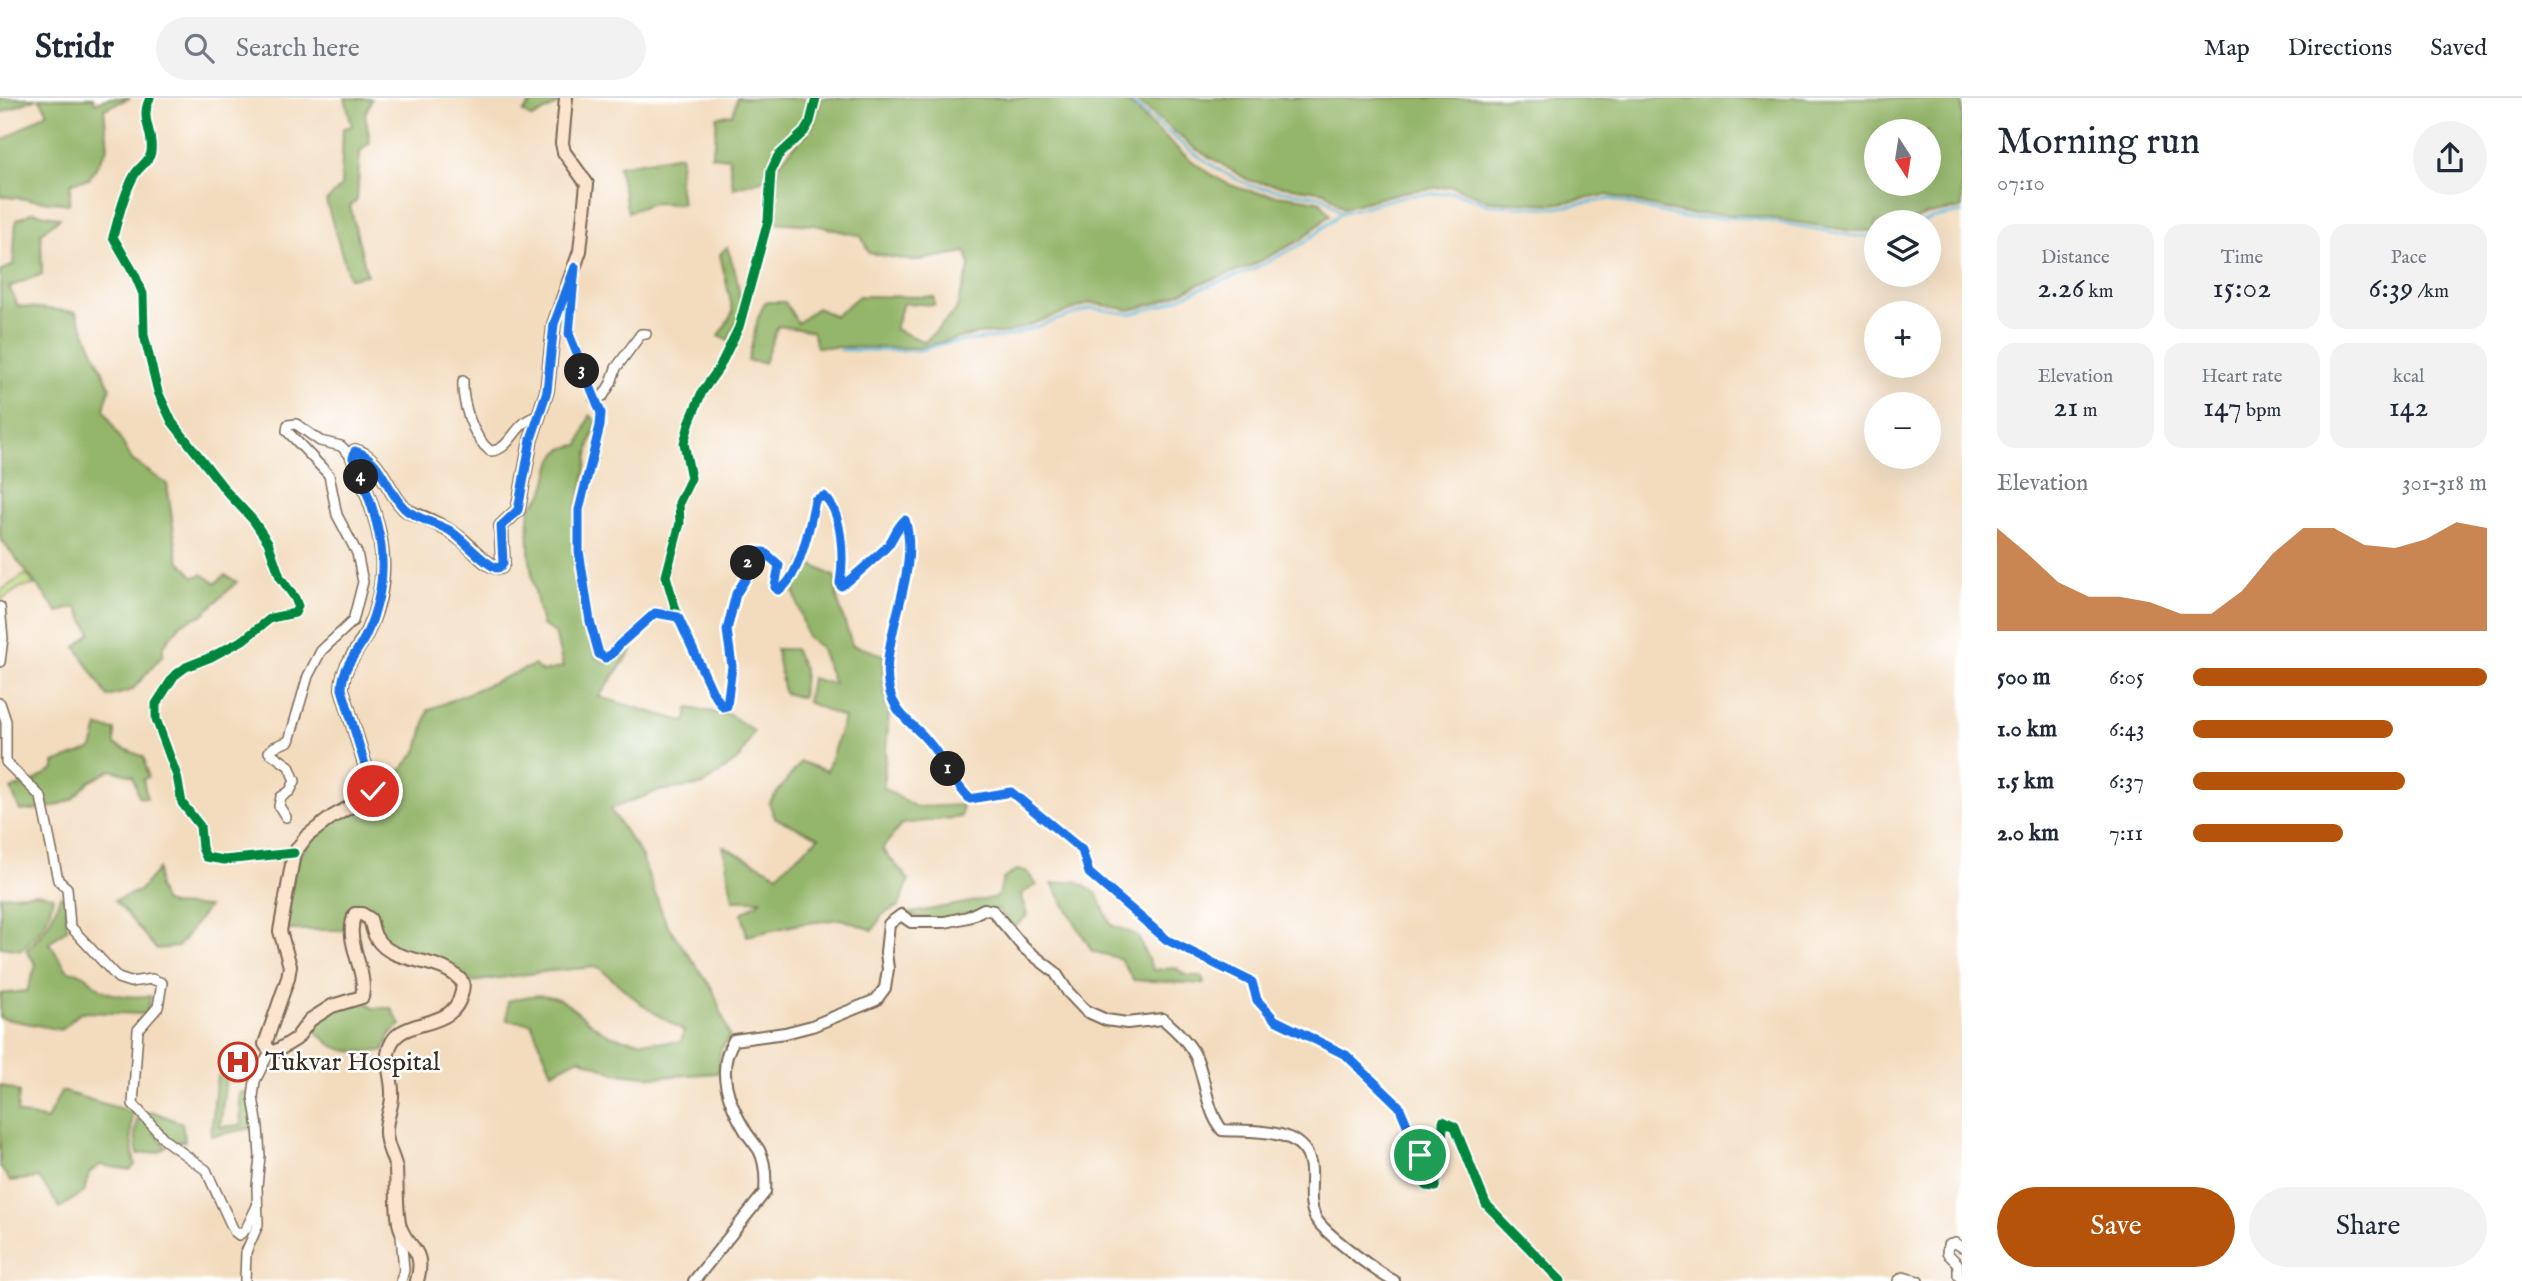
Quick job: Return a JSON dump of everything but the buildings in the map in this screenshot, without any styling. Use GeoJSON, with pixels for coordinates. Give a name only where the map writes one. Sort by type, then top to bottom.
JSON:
{"type":"FeatureCollection","features":[{"type":"Feature","properties":{"kind":"main road"},"geometry":{"type":"LineString","coordinates":[[417,1281],[420,1261],[416,1248],[400,1227],[396,1167],[386,1134],[393,1096],[389,1077],[389,1050],[395,1038],[406,1028],[437,1022],[457,1006],[463,995],[463,984],[457,974],[384,948],[376,938],[370,919],[362,914],[355,914],[352,939],[364,987],[362,997],[332,1006],[310,1020],[296,1039],[275,1052],[270,1051],[265,1044],[290,966],[280,931],[294,853],[307,836],[373,791],[342,689],[342,676],[374,617],[380,596],[384,561],[376,516],[353,458],[355,451],[364,453],[404,508],[449,531],[496,568],[501,567],[501,526],[518,510],[531,439],[547,391],[554,324],[580,251],[587,184],[564,152],[562,143],[566,98]]}},
{"type":"Feature","properties":{"kind":"street"},"geometry":{"type":"LineString","coordinates":[[150,98],[144,111],[151,156],[136,172],[113,237],[143,294],[144,335],[158,392],[172,422],[268,542],[280,576],[298,606],[295,613],[271,618],[243,640],[186,667],[174,676],[156,704],[156,719],[177,776],[182,803],[200,826],[202,848],[206,857],[224,860],[294,853]]}},
{"type":"Feature","properties":{"kind":"street"},"geometry":{"type":"LineString","coordinates":[[816,98],[810,122],[804,132],[778,156],[771,171],[768,221],[763,231],[739,327],[719,368],[702,392],[684,443],[691,478],[679,503],[678,531],[666,576],[678,617],[712,691],[723,707],[727,706],[732,666],[727,630],[736,594],[750,572],[749,552],[764,552],[779,565],[775,587],[778,590],[783,589],[803,550],[815,500],[824,496],[830,501],[835,513],[842,548],[841,586],[889,545],[905,520],[908,528],[908,566],[903,598],[886,663],[886,679],[897,708],[927,739],[962,791],[970,799],[1011,792],[1082,850],[1089,873],[1167,940],[1252,982],[1257,1000],[1275,1020],[1346,1055],[1399,1106],[1420,1155],[1426,1186],[1435,1187],[1442,1153],[1443,1121],[1455,1127],[1486,1204],[1561,1281]]}},
{"type":"Feature","properties":{"kind":"street"},"geometry":{"type":"LineString","coordinates":[[575,267],[569,334],[601,413],[579,510],[579,551],[590,621],[599,654],[605,658],[612,654],[655,613],[678,617]]}},
{"type":"Feature","properties":{"kind":"street"},"geometry":{"type":"LineString","coordinates":[[594,399],[603,396],[625,354],[641,334],[646,334]]}},
{"type":"Feature","properties":{"kind":"street"},"geometry":{"type":"LineString","coordinates":[[463,381],[462,398],[478,435],[489,451],[498,451],[526,420],[539,416]]}},
{"type":"Feature","properties":{"kind":"street"},"geometry":{"type":"LineString","coordinates":[[286,817],[279,806],[281,797],[295,781],[289,766],[269,752],[289,741],[308,676],[321,651],[352,621],[362,595],[363,582],[357,553],[337,515],[329,475],[287,431],[288,425],[296,424],[320,441],[341,446],[353,458]]}},
{"type":"Feature","properties":{"kind":"street"},"geometry":{"type":"LineString","coordinates":[[0,607],[3,638],[0,662]]}},
{"type":"Feature","properties":{"kind":"street"},"geometry":{"type":"LineString","coordinates":[[0,703],[6,721],[6,762],[41,797],[58,880],[66,888],[70,926],[118,978],[130,982],[152,979],[162,983],[158,1007],[138,1030],[133,1104],[166,1141],[206,1170],[234,1231],[239,1235],[246,1229],[257,1206]]}},
{"type":"Feature","properties":{"kind":"street"},"geometry":{"type":"LineString","coordinates":[[694,1281],[765,1192],[764,1165],[759,1150],[738,1118],[726,1083],[726,1052],[734,1041],[785,1034],[876,1000],[885,988],[887,978],[888,924],[901,915],[911,922],[945,922],[968,917],[984,909],[993,911],[1024,948],[1055,972],[1068,992],[1086,1011],[1106,1020],[1127,1023],[1163,1019],[1181,1035],[1195,1055],[1214,1119],[1222,1130],[1274,1133],[1294,1139],[1306,1149],[1311,1167],[1310,1200],[1315,1219],[1379,1273],[1394,1281]]}},
{"type":"Feature","properties":{"kind":"street"},"geometry":{"type":"LineString","coordinates":[[245,1281],[246,1252],[258,1225],[260,1156],[253,1097],[255,1081],[270,1051]]}},
{"type":"Feature","properties":{"kind":"street"},"geometry":{"type":"LineString","coordinates":[[400,1227],[405,1256],[401,1281]]}},
{"type":"Feature","properties":{"kind":"street"},"geometry":{"type":"LineString","coordinates":[[1962,1247],[1955,1243],[1948,1245],[1947,1253],[1958,1264],[1958,1275],[1962,1281]]}},
{"type":"Feature","properties":{"kind":"street"},"geometry":{"type":"LineString","coordinates":[[1898,1281],[1903,1277],[1918,1281]]}},
{"type":"Feature","properties":{"kind":"green space"},"geometry":{"type":"Polygon","coordinates":[[[0,98],[37,98],[0,113],[0,98]]]}},
{"type":"Feature","properties":{"kind":"green space"},"geometry":{"type":"Polygon","coordinates":[[[39,98],[93,98],[95,103],[108,98],[130,98],[104,109],[108,147],[89,179],[71,183],[69,204],[0,196],[0,142],[48,112],[39,98]]]}},
{"type":"Feature","properties":{"kind":"green space"},"geometry":{"type":"Polygon","coordinates":[[[345,98],[372,99],[365,114],[370,142],[360,152],[357,200],[350,206],[367,275],[349,278],[326,201],[341,187],[343,128],[352,126],[345,98]]]}},
{"type":"Feature","properties":{"kind":"green space"},"geometry":{"type":"Polygon","coordinates":[[[536,98],[562,98],[560,103],[532,118],[523,112],[536,98]]]}},
{"type":"Feature","properties":{"kind":"green space"},"geometry":{"type":"Polygon","coordinates":[[[737,98],[814,98],[810,115],[802,129],[790,137],[776,153],[763,180],[733,188],[729,158],[711,156],[717,117],[733,114],[737,98]]]}},
{"type":"Feature","properties":{"kind":"green space"},"geometry":{"type":"Polygon","coordinates":[[[821,98],[1118,98],[1129,103],[1193,162],[1221,181],[1256,192],[1321,202],[1330,215],[1301,240],[1249,267],[1199,284],[1161,302],[1130,310],[1091,303],[1007,333],[977,334],[917,348],[817,347],[812,331],[778,326],[764,363],[748,361],[758,318],[765,302],[785,302],[798,323],[817,308],[835,316],[859,296],[934,297],[934,305],[903,303],[895,329],[925,342],[956,310],[970,265],[966,252],[913,261],[869,253],[861,236],[815,225],[773,222],[773,187],[781,161],[813,126],[821,98]]]}},
{"type":"Feature","properties":{"kind":"green space"},"geometry":{"type":"Polygon","coordinates":[[[1133,98],[1962,98],[1962,208],[1941,212],[1864,210],[1864,231],[1750,215],[1684,214],[1608,195],[1554,204],[1489,201],[1452,186],[1402,192],[1343,208],[1325,192],[1250,181],[1194,148],[1133,98]]]}},
{"type":"Feature","properties":{"kind":"green space"},"geometry":{"type":"Polygon","coordinates":[[[681,155],[679,182],[682,204],[653,203],[628,212],[618,166],[681,155]]]}},
{"type":"Feature","properties":{"kind":"green space"},"geometry":{"type":"Polygon","coordinates":[[[33,212],[60,218],[41,233],[42,274],[9,287],[18,306],[76,312],[110,387],[104,409],[132,460],[167,484],[178,559],[194,577],[202,574],[216,583],[225,575],[237,582],[202,615],[182,623],[163,646],[163,655],[132,690],[108,697],[76,647],[91,633],[77,607],[58,612],[0,538],[0,271],[13,265],[16,220],[33,212]]]}},
{"type":"Feature","properties":{"kind":"green space"},"geometry":{"type":"Polygon","coordinates":[[[727,247],[736,274],[742,309],[729,341],[719,336],[733,312],[720,254],[727,247]]]}},
{"type":"Feature","properties":{"kind":"green space"},"geometry":{"type":"Polygon","coordinates":[[[590,415],[597,422],[575,510],[574,553],[589,639],[596,657],[605,663],[616,657],[626,644],[632,650],[599,697],[686,722],[688,708],[730,715],[754,731],[740,758],[703,785],[658,791],[610,809],[641,855],[666,923],[713,990],[730,1037],[720,1050],[718,1073],[657,1077],[615,1073],[579,1058],[552,1072],[531,1023],[507,1020],[508,1001],[532,996],[550,996],[569,1005],[596,1027],[618,1038],[681,1042],[684,1031],[645,1007],[598,967],[471,982],[450,970],[393,949],[383,940],[371,918],[348,918],[344,930],[286,930],[294,872],[301,853],[328,824],[379,797],[418,750],[428,710],[534,665],[542,672],[563,667],[555,633],[542,625],[529,552],[530,507],[546,487],[555,456],[568,447],[579,445],[590,415]]]}},
{"type":"Feature","properties":{"kind":"green space"},"geometry":{"type":"Polygon","coordinates":[[[803,560],[835,577],[837,598],[852,645],[884,655],[883,685],[889,712],[883,788],[916,807],[963,805],[961,817],[902,824],[882,849],[909,880],[899,906],[883,914],[873,930],[841,919],[800,924],[747,936],[742,913],[762,900],[733,900],[723,846],[777,874],[819,837],[775,818],[769,803],[801,762],[827,771],[844,718],[807,702],[811,678],[834,684],[820,647],[807,637],[794,591],[803,560]]]}},
{"type":"Feature","properties":{"kind":"green space"},"geometry":{"type":"Polygon","coordinates":[[[26,574],[35,585],[21,587],[0,601],[0,591],[26,574]]]}},
{"type":"Feature","properties":{"kind":"green space"},"geometry":{"type":"Polygon","coordinates":[[[776,649],[794,649],[804,669],[802,698],[784,693],[776,649]]]}},
{"type":"Feature","properties":{"kind":"green space"},"geometry":{"type":"Polygon","coordinates":[[[98,727],[115,730],[115,745],[144,757],[148,777],[143,780],[147,798],[139,797],[133,776],[111,770],[89,782],[72,800],[49,808],[34,781],[54,769],[54,763],[92,749],[98,727]]]}},
{"type":"Feature","properties":{"kind":"green space"},"geometry":{"type":"Polygon","coordinates":[[[28,784],[39,798],[41,809],[20,811],[11,789],[28,784]]]}},
{"type":"Feature","properties":{"kind":"green space"},"geometry":{"type":"Polygon","coordinates":[[[158,869],[158,887],[163,901],[171,905],[208,907],[178,947],[156,949],[115,900],[139,891],[158,869]]]}},
{"type":"Feature","properties":{"kind":"green space"},"geometry":{"type":"Polygon","coordinates":[[[1016,870],[1026,871],[1037,885],[1021,894],[1027,916],[1014,927],[997,909],[940,918],[906,914],[998,897],[1003,879],[1016,870]]]}},
{"type":"Feature","properties":{"kind":"green space"},"geometry":{"type":"Polygon","coordinates":[[[1076,881],[1096,893],[1111,925],[1137,935],[1153,970],[1176,968],[1187,976],[1202,976],[1204,984],[1133,980],[1121,959],[1092,951],[1052,884],[1076,881]]]}},
{"type":"Feature","properties":{"kind":"green space"},"geometry":{"type":"Polygon","coordinates":[[[36,893],[53,896],[43,926],[21,950],[0,947],[0,896],[36,893]]]}},
{"type":"Feature","properties":{"kind":"green space"},"geometry":{"type":"Polygon","coordinates":[[[60,896],[66,898],[67,929],[49,943],[68,971],[86,976],[101,989],[112,994],[151,996],[146,1014],[81,1012],[61,1030],[0,1018],[0,994],[27,991],[36,965],[26,950],[47,926],[60,896]]]}},
{"type":"Feature","properties":{"kind":"green space"},"geometry":{"type":"Polygon","coordinates":[[[363,998],[372,1008],[391,1008],[401,1025],[392,1032],[383,1051],[342,1050],[327,1042],[310,1025],[331,1011],[363,998]]]}},
{"type":"Feature","properties":{"kind":"green space"},"geometry":{"type":"Polygon","coordinates":[[[220,1072],[226,1078],[220,1127],[241,1125],[239,1093],[248,1092],[253,1128],[211,1136],[216,1082],[220,1072]]]}},
{"type":"Feature","properties":{"kind":"green space"},"geometry":{"type":"Polygon","coordinates":[[[0,1085],[19,1092],[17,1113],[47,1120],[61,1091],[132,1112],[131,1138],[135,1165],[130,1170],[100,1165],[89,1173],[84,1192],[60,1208],[39,1178],[10,1181],[0,1167],[0,1085]]]}},
{"type":"Feature","properties":{"kind":"green space"},"geometry":{"type":"Polygon","coordinates":[[[138,1112],[166,1147],[159,1152],[138,1154],[135,1135],[138,1112]]]}},
{"type":"Feature","properties":{"kind":"green space"},"geometry":{"type":"Polygon","coordinates":[[[154,1112],[182,1123],[185,1141],[171,1142],[147,1113],[154,1112]]]}},
{"type":"Feature","properties":{"kind":"waterway"},"geometry":{"type":"LineString","coordinates":[[1126,98],[1192,152],[1221,171],[1250,186],[1324,197],[1341,213]]}},
{"type":"Feature","properties":{"kind":"waterway"},"geometry":{"type":"LineString","coordinates":[[840,350],[917,351],[942,344],[1009,336],[1092,308],[1130,314],[1164,305],[1201,288],[1250,271],[1304,243],[1341,213],[1404,196],[1454,192],[1489,205],[1556,208],[1611,199],[1684,218],[1753,218],[1864,236]]}},
{"type":"Feature","properties":{"kind":"waterway"},"geometry":{"type":"LineString","coordinates":[[1941,216],[1962,212]]}},
{"type":"Feature","properties":{"kind":"cycle path"},"geometry":{"type":"LineString","coordinates":[[150,98],[146,112],[151,138],[150,155],[131,181],[113,237],[143,294],[144,335],[158,392],[172,422],[268,542],[280,577],[298,606],[295,613],[271,618],[243,640],[186,667],[174,676],[156,704],[156,719],[177,776],[182,803],[200,826],[202,848],[206,857],[224,860],[294,853]]}},
{"type":"Feature","properties":{"kind":"cycle path"},"geometry":{"type":"LineString","coordinates":[[816,98],[810,122],[804,132],[778,156],[771,171],[768,221],[739,327],[719,368],[702,392],[684,443],[691,478],[679,503],[680,523],[666,576],[678,617],[718,702],[723,707],[727,706],[731,666],[727,630],[736,594],[749,572],[749,552],[762,552],[779,565],[775,587],[778,590],[785,585],[792,576],[803,550],[815,500],[824,496],[833,508],[841,534],[841,586],[889,544],[905,520],[909,543],[907,567],[890,642],[887,666],[889,688],[897,708],[932,746],[970,799],[1011,792],[1082,850],[1089,873],[1167,940],[1252,982],[1257,1000],[1275,1020],[1346,1055],[1399,1106],[1420,1155],[1426,1186],[1435,1187],[1442,1153],[1443,1121],[1455,1127],[1486,1204],[1561,1281]]}},
{"type":"Feature","properties":{"kind":"place","name":"Tukvar Hospital"},"geometry":{"type":"Point","coordinates":[238,1062]}},
{"type":"Feature","properties":{"kind":"route"},"geometry":{"type":"LineString","coordinates":[[373,791],[342,689],[342,676],[374,617],[380,596],[384,561],[376,516],[353,458],[355,451],[364,453],[372,462],[404,508],[449,531],[473,548],[489,565],[501,567],[501,526],[518,510],[531,439],[547,391],[554,324],[575,267],[569,334],[601,413],[579,510],[581,571],[599,654],[605,658],[612,654],[655,613],[678,617],[718,702],[723,707],[727,706],[732,666],[727,630],[736,594],[750,572],[749,552],[764,552],[779,565],[775,587],[778,590],[783,589],[803,550],[815,500],[824,496],[830,501],[835,513],[842,548],[841,586],[889,545],[905,520],[908,528],[908,566],[903,598],[886,663],[886,679],[897,708],[927,739],[962,791],[970,799],[1011,792],[1082,850],[1089,873],[1167,940],[1252,982],[1257,1000],[1275,1020],[1346,1055],[1399,1106],[1420,1155]]}}]}
